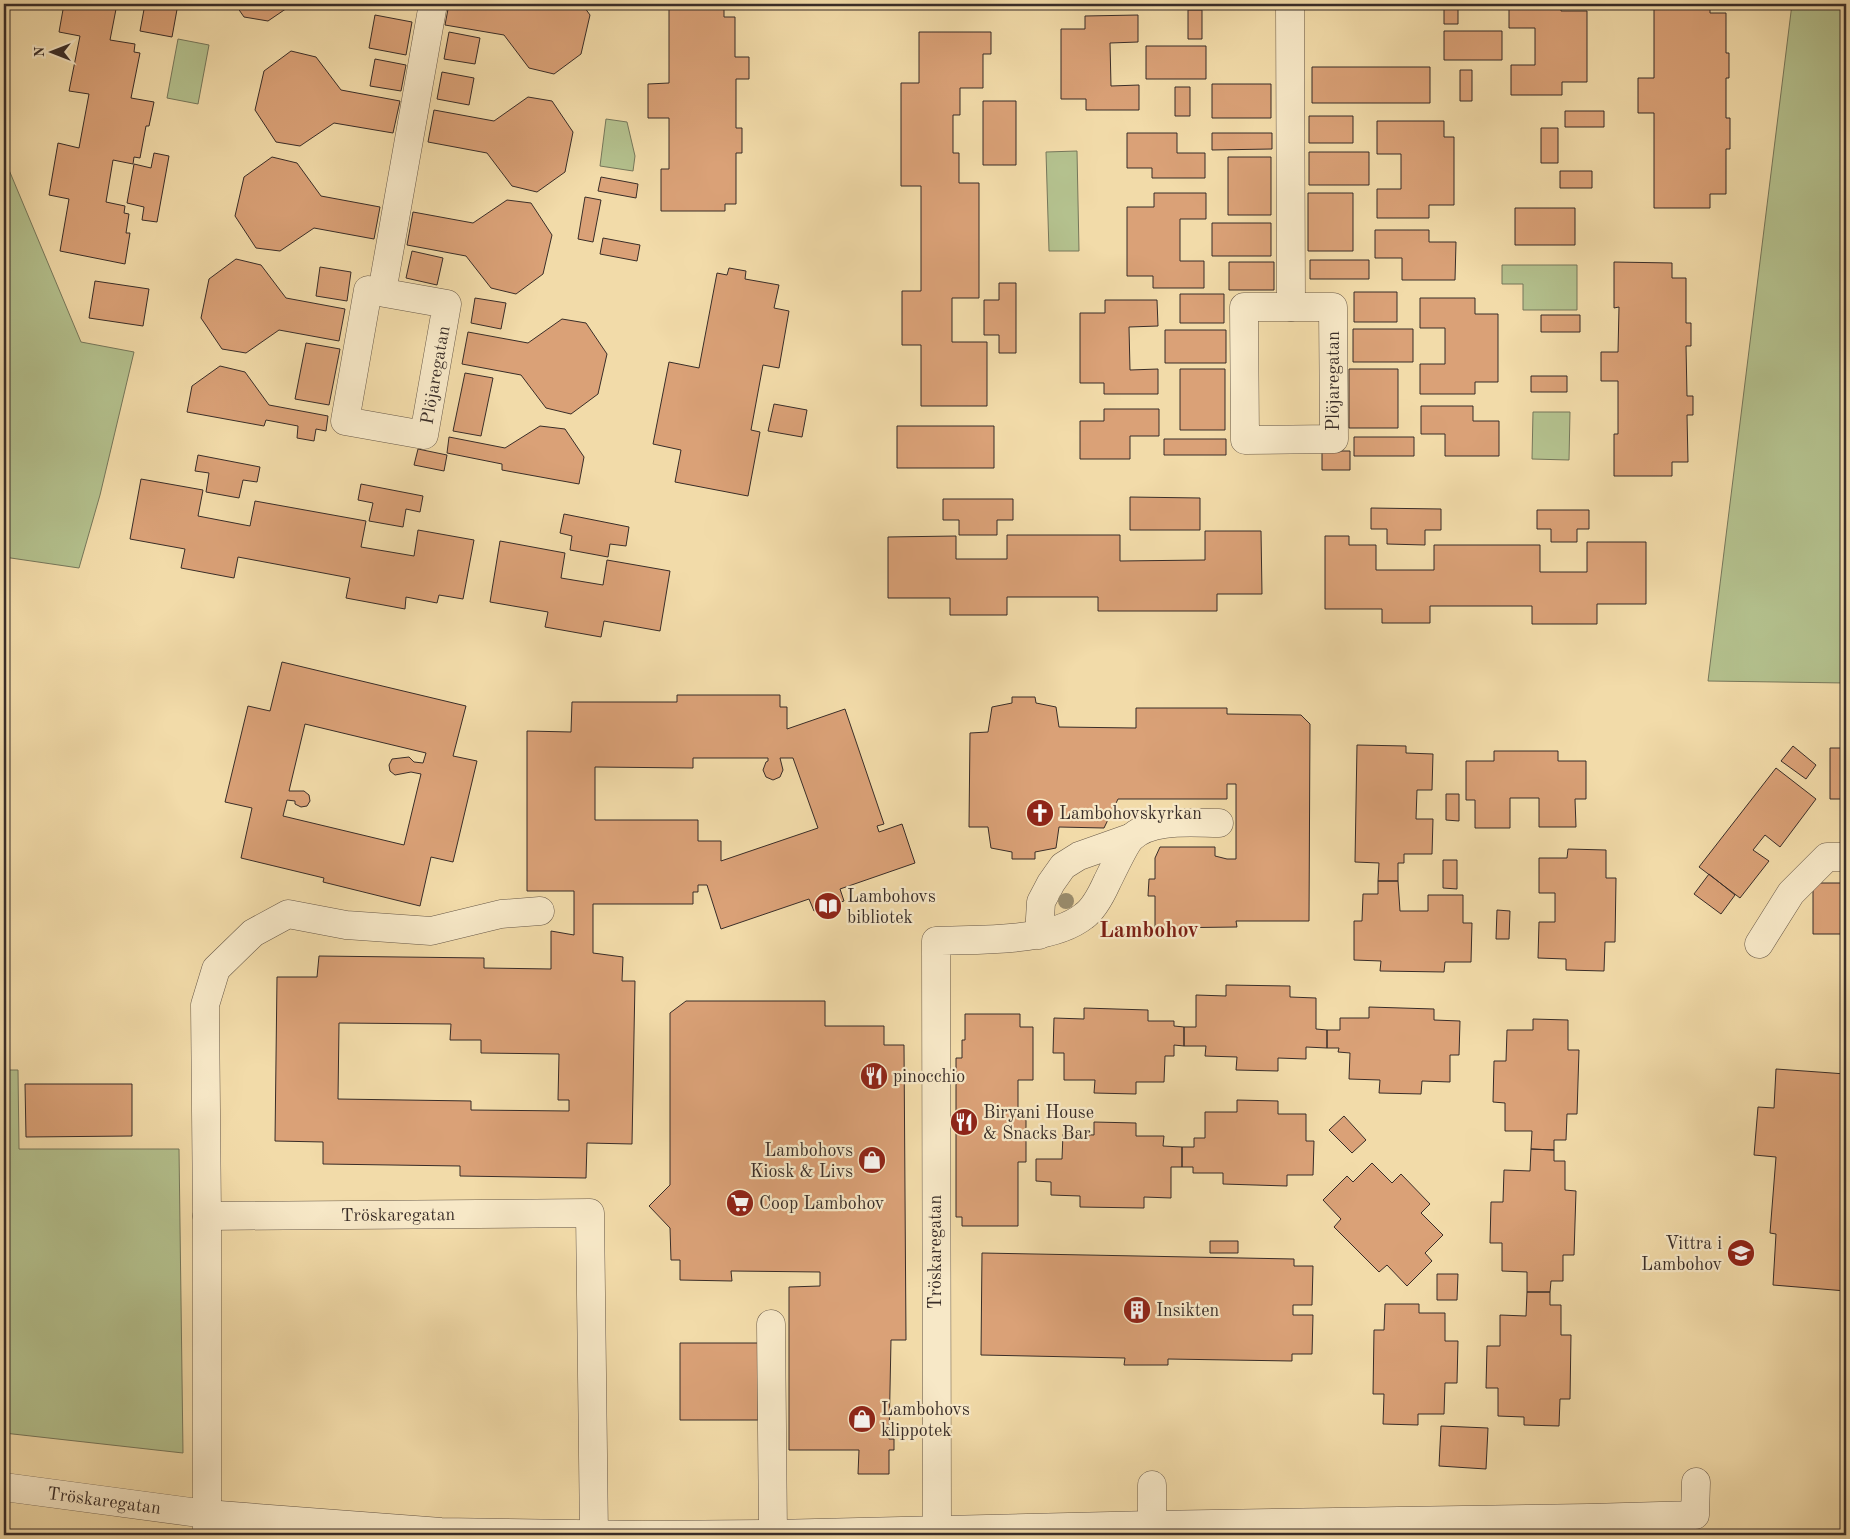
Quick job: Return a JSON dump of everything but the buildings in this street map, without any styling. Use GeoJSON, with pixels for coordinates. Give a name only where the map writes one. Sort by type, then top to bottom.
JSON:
{"type":"FeatureCollection","features":[{"type":"Feature","properties":{"kind":"street"},"geometry":{"type":"LineString","coordinates":[[382,292],[432,4]]}},
{"type":"Feature","properties":{"kind":"street"},"geometry":{"type":"LineString","coordinates":[[1290,4],[1291,307]]}},
{"type":"Feature","properties":{"kind":"street","name":"Plöjaregatan"},"geometry":{"type":"LineString","coordinates":[[368,290],[382,292],[448,304],[424,435],[345,421],[368,290]]}},
{"type":"Feature","properties":{"kind":"street","name":"Plöjaregatan"},"geometry":{"type":"LineString","coordinates":[[1244,307],[1291,307],[1333,307],[1334,439],[1244,440],[1244,307]]}},
{"type":"Feature","properties":{"kind":"street"},"geometry":{"type":"LineString","coordinates":[[1130,838],[1102,892],[1086,915],[1069,926],[1039,935],[1041,902],[1063,866],[1079,856],[1130,838],[1148,828],[1170,823],[1219,823]]}},
{"type":"Feature","properties":{"kind":"street"},"geometry":{"type":"LineString","coordinates":[[1759,944],[1791,893],[1827,857],[1846,857]]}},
{"type":"Feature","properties":{"kind":"street"},"geometry":{"type":"LineString","coordinates":[[206,1525],[208,1470],[205,1005],[216,969],[253,934],[288,914],[346,925],[431,931],[501,914],[540,911]]}},
{"type":"Feature","properties":{"kind":"street","name":"Tröskaregatan"},"geometry":{"type":"LineString","coordinates":[[937,1530],[936,941],[1039,935]]}},
{"type":"Feature","properties":{"kind":"street","name":"Tröskaregatan"},"geometry":{"type":"LineString","coordinates":[[207,1216],[590,1213],[594,1535]]}},
{"type":"Feature","properties":{"kind":"street"},"geometry":{"type":"LineString","coordinates":[[771,1324],[773,1534]]}},
{"type":"Feature","properties":{"kind":"street","name":"Tröskaregatan"},"geometry":{"type":"LineString","coordinates":[[4,1487],[206,1525],[594,1535],[773,1534],[1152,1525],[1211,1530],[1695,1515],[1696,1482]]}},
{"type":"Feature","properties":{"kind":"street"},"geometry":{"type":"LineString","coordinates":[[1152,1485],[1152,1525]]}},
{"type":"Feature","properties":{"kind":"green space"},"geometry":{"type":"Polygon","coordinates":[[[1792,4],[1846,4],[1846,683],[1708,681],[1792,4]]]}},
{"type":"Feature","properties":{"kind":"green space"},"geometry":{"type":"Polygon","coordinates":[[[178,39],[209,45],[198,104],[167,98],[178,39]]]}},
{"type":"Feature","properties":{"kind":"green space"},"geometry":{"type":"Polygon","coordinates":[[[606,119],[627,122],[635,156],[633,171],[600,166],[606,119]]]}},
{"type":"Feature","properties":{"kind":"green space"},"geometry":{"type":"Polygon","coordinates":[[[1077,151],[1079,251],[1049,251],[1046,152],[1077,151]]]}},
{"type":"Feature","properties":{"kind":"green space"},"geometry":{"type":"Polygon","coordinates":[[[4,158],[81,342],[134,352],[100,495],[79,568],[4,557],[4,158]]]}},
{"type":"Feature","properties":{"kind":"green space"},"geometry":{"type":"Polygon","coordinates":[[[1502,265],[1577,265],[1577,310],[1523,310],[1523,284],[1502,284],[1502,265]]]}},
{"type":"Feature","properties":{"kind":"green space"},"geometry":{"type":"Polygon","coordinates":[[[1533,412],[1570,412],[1569,460],[1532,459],[1533,412]]]}},
{"type":"Feature","properties":{"kind":"green space"},"geometry":{"type":"Polygon","coordinates":[[[4,1070],[18,1070],[19,1149],[179,1149],[183,1453],[4,1433],[4,1070]]]}},
{"type":"Feature","properties":{"kind":"place","name":"Lambohovskyrkan"},"geometry":{"type":"Point","coordinates":[1040,813]}},
{"type":"Feature","properties":{"kind":"place","name":"Lambohovs bibliotek"},"geometry":{"type":"Point","coordinates":[828,906]}},
{"type":"Feature","properties":{"kind":"place","name":"pinocchio"},"geometry":{"type":"Point","coordinates":[874,1076]}},
{"type":"Feature","properties":{"kind":"place","name":"Biryani House & Snacks Bar"},"geometry":{"type":"Point","coordinates":[964,1122]}},
{"type":"Feature","properties":{"kind":"place","name":"Lambohovs Kiosk & Livs"},"geometry":{"type":"Point","coordinates":[872,1160]}},
{"type":"Feature","properties":{"kind":"place","name":"Coop Lambohov"},"geometry":{"type":"Point","coordinates":[740,1203]}},
{"type":"Feature","properties":{"kind":"place","name":"Vittra i Lambohov"},"geometry":{"type":"Point","coordinates":[1741,1253]}},
{"type":"Feature","properties":{"kind":"place","name":"Insikten"},"geometry":{"type":"Point","coordinates":[1137,1310]}},
{"type":"Feature","properties":{"kind":"place","name":"Lambohovs klippotek"},"geometry":{"type":"Point","coordinates":[862,1419]}},
{"type":"Feature","properties":{"kind":"district","name":"Lambohov"},"geometry":{"type":"Point","coordinates":[1149,929]}}]}
